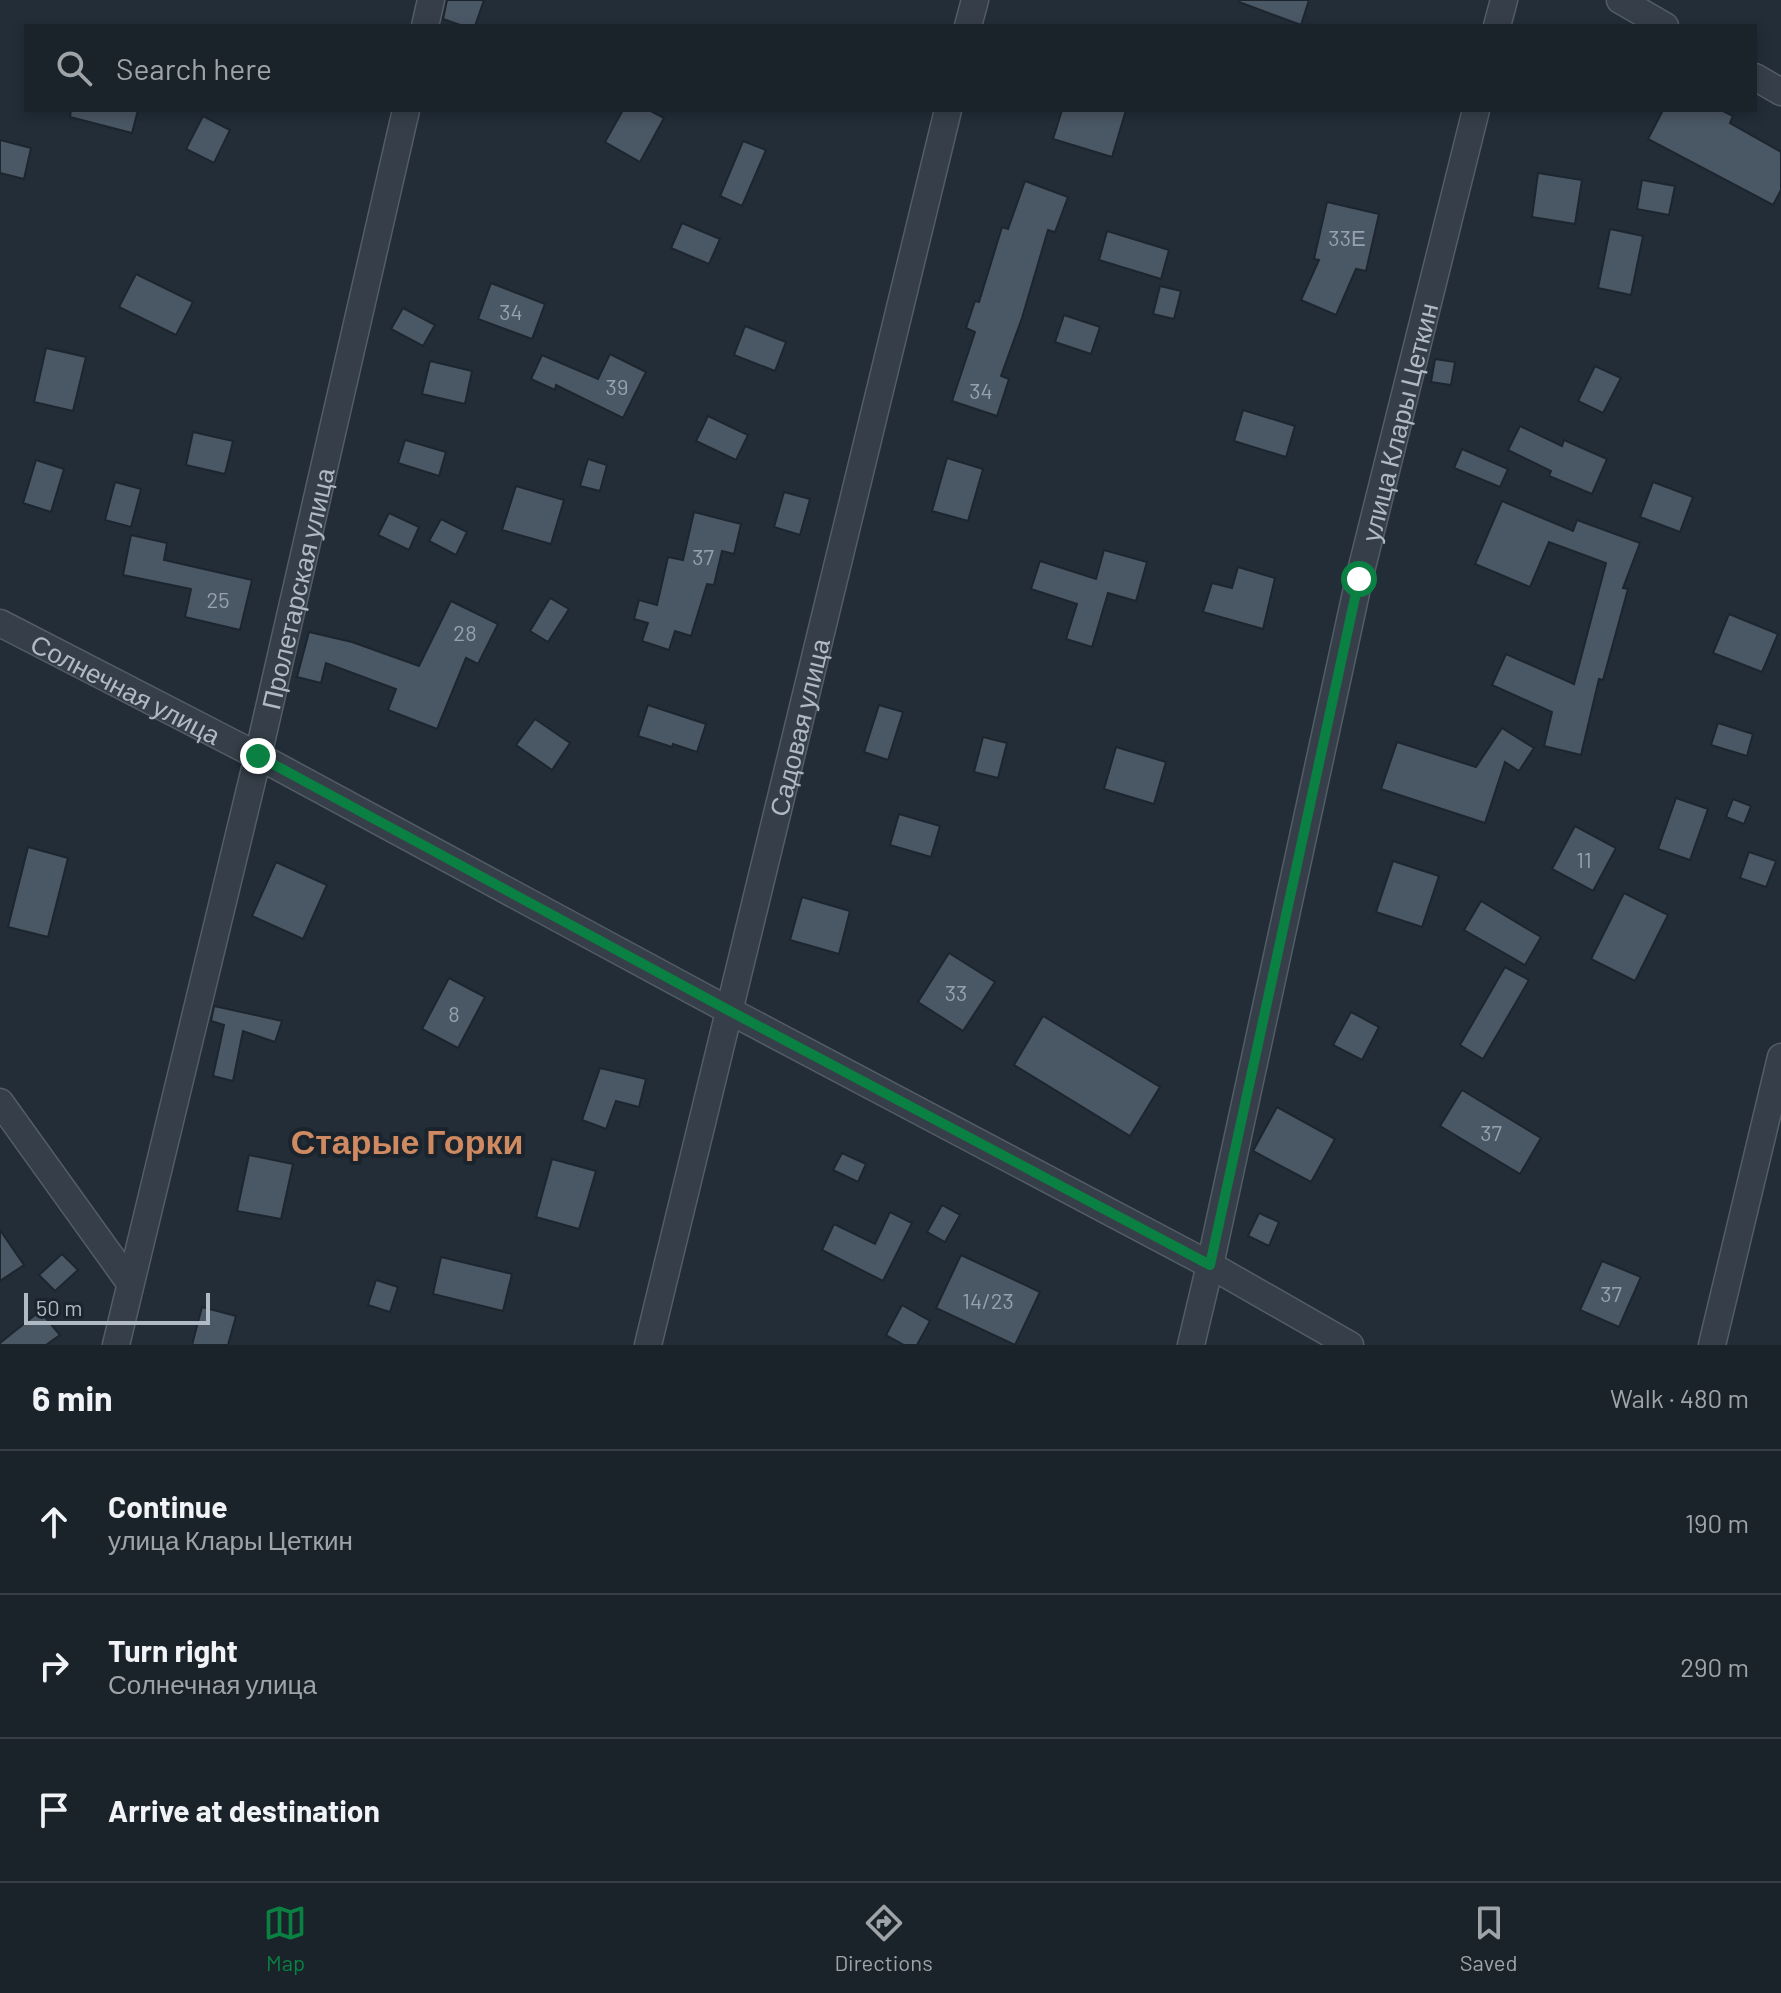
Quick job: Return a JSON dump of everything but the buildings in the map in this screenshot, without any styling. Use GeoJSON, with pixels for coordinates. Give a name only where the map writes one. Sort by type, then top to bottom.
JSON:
{"type":"FeatureCollection","features":[{"type":"Feature","properties":{"kind":"street"},"geometry":{"type":"LineString","coordinates":[[425,24],[431,0]]}},
{"type":"Feature","properties":{"kind":"street"},"geometry":{"type":"LineString","coordinates":[[969,24],[975,0]]}},
{"type":"Feature","properties":{"kind":"street"},"geometry":{"type":"LineString","coordinates":[[1498,24],[1504,0]]}},
{"type":"Feature","properties":{"kind":"street"},"geometry":{"type":"LineString","coordinates":[[1620,0],[1662,24]]}},
{"type":"Feature","properties":{"kind":"street"},"geometry":{"type":"LineString","coordinates":[[1757,78],[1781,92]]}},
{"type":"Feature","properties":{"kind":"street","name":"Пролетарская улица"},"geometry":{"type":"LineString","coordinates":[[116,1345],[258,756],[406,112]]}},
{"type":"Feature","properties":{"kind":"street","name":"Садовая улица"},"geometry":{"type":"LineString","coordinates":[[648,1345],[948,112]]}},
{"type":"Feature","properties":{"kind":"street","name":"улица Клары Цеткин"},"geometry":{"type":"LineString","coordinates":[[1191,1345],[1359,579],[1476,112]]}},
{"type":"Feature","properties":{"kind":"street","name":"Солнечная улица"},"geometry":{"type":"LineString","coordinates":[[0,623],[258,756],[1210,1265],[1350,1345]]}},
{"type":"Feature","properties":{"kind":"street"},"geometry":{"type":"LineString","coordinates":[[1712,1345],[1781,1057]]}},
{"type":"Feature","properties":{"kind":"street"},"geometry":{"type":"LineString","coordinates":[[0,1102],[130,1283]]}},
{"type":"Feature","properties":{"kind":"district","name":"Старые Горки"},"geometry":{"type":"Point","coordinates":[407,1140]}},
{"type":"Feature","properties":{"kind":"route"},"geometry":{"type":"LineString","coordinates":[[258,756],[1210,1265],[1359,579]]}}]}
